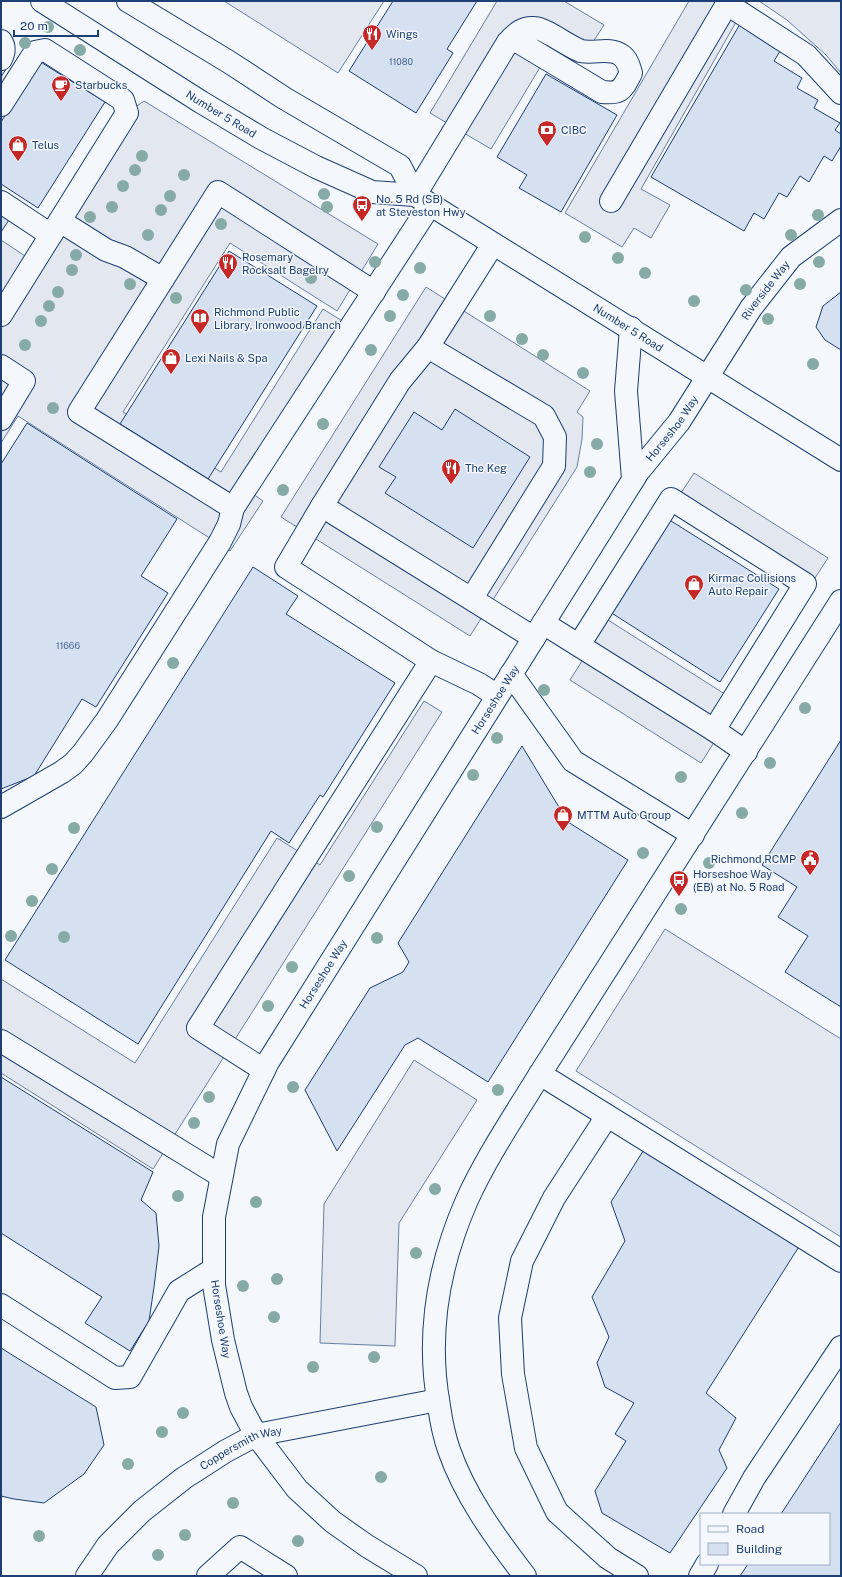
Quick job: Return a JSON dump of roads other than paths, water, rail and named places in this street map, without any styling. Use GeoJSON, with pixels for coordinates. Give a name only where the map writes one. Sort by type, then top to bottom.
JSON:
{"type":"FeatureCollection","features":[{"type":"Feature","properties":{"kind":"street","name":"Number 5 Road"},"geometry":{"type":"LineString","coordinates":[[42,1],[201,102],[261,138],[316,168],[372,192],[423,200],[841,460]]}},
{"type":"Feature","properties":{"kind":"street"},"geometry":{"type":"LineString","coordinates":[[128,1],[229,62],[284,98],[400,166],[423,200]]}},
{"type":"Feature","properties":{"kind":"street"},"geometry":{"type":"LineString","coordinates":[[611,201],[728,2],[806,55],[841,93]]}},
{"type":"Feature","properties":{"kind":"street"},"geometry":{"type":"LineString","coordinates":[[1,807],[62,772],[73,764],[107,720],[220,542],[233,508],[374,292],[512,38],[520,30],[535,28],[581,50],[595,53],[608,51],[620,54],[628,62],[631,73],[624,86],[614,93],[602,92],[512,38]]}},
{"type":"Feature","properties":{"kind":"street"},"geometry":{"type":"LineString","coordinates":[[1,41],[4,55],[1,59]]}},
{"type":"Feature","properties":{"kind":"street"},"geometry":{"type":"LineString","coordinates":[[1,105],[35,52],[45,50],[123,100],[127,113],[1,315]]}},
{"type":"Feature","properties":{"kind":"street"},"geometry":{"type":"LineString","coordinates":[[233,508],[78,412],[218,192],[374,292]]}},
{"type":"Feature","properties":{"kind":"street"},"geometry":{"type":"LineString","coordinates":[[1,202],[56,228],[125,257],[163,279]]}},
{"type":"Feature","properties":{"kind":"street","name":"Riverside Way"},"geometry":{"type":"LineString","coordinates":[[708,378],[751,308],[791,257],[841,220]]}},
{"type":"Feature","properties":{"kind":"street"},"geometry":{"type":"LineString","coordinates":[[493,244],[428,347],[400,381],[286,567],[431,661],[479,684],[497,696]]}},
{"type":"Feature","properties":{"kind":"street"},"geometry":{"type":"LineString","coordinates":[[631,328],[626,390],[633,479]]}},
{"type":"Feature","properties":{"kind":"street"},"geometry":{"type":"LineString","coordinates":[[428,347],[544,416],[555,437],[554,466],[472,598]]}},
{"type":"Feature","properties":{"kind":"street"},"geometry":{"type":"LineString","coordinates":[[1,366],[24,381],[1,419]]}},
{"type":"Feature","properties":{"kind":"street","name":"Horseshoe Way"},"geometry":{"type":"LineString","coordinates":[[416,1576],[367,1546],[333,1522],[297,1489],[256,1435],[241,1407],[223,1340],[214,1284],[214,1217],[228,1144],[264,1070],[497,696],[633,479],[679,422],[708,378]]}},
{"type":"Feature","properties":{"kind":"street"},"geometry":{"type":"LineString","coordinates":[[579,645],[671,499],[805,584],[714,730]]}},
{"type":"Feature","properties":{"kind":"street"},"geometry":{"type":"LineString","coordinates":[[322,506],[472,598],[539,630],[579,645],[714,730],[746,752]]}},
{"type":"Feature","properties":{"kind":"street"},"geometry":{"type":"LineString","coordinates":[[525,1576],[502,1547],[477,1508],[462,1480],[449,1450],[442,1427],[433,1364],[434,1326],[439,1285],[446,1256],[468,1198],[481,1173],[540,1074],[694,835],[841,601]]}},
{"type":"Feature","properties":{"kind":"street"},"geometry":{"type":"LineString","coordinates":[[264,1070],[198,1028],[431,661]]}},
{"type":"Feature","properties":{"kind":"street"},"geometry":{"type":"LineString","coordinates":[[511,674],[574,761],[694,835]]}},
{"type":"Feature","properties":{"kind":"street"},"geometry":{"type":"LineString","coordinates":[[1,1041],[221,1176]]}},
{"type":"Feature","properties":{"kind":"street"},"geometry":{"type":"LineString","coordinates":[[540,1074],[841,1261]]}},
{"type":"Feature","properties":{"kind":"street"},"geometry":{"type":"LineString","coordinates":[[607,1116],[554,1198],[522,1261],[510,1318],[513,1374],[526,1448],[557,1512],[608,1558],[637,1576]]}},
{"type":"Feature","properties":{"kind":"street"},"geometry":{"type":"LineString","coordinates":[[1,1305],[116,1378],[130,1377],[179,1291],[214,1269]]}},
{"type":"Feature","properties":{"kind":"street"},"geometry":{"type":"LineString","coordinates":[[735,1513],[754,1478],[841,1347]]}},
{"type":"Feature","properties":{"kind":"street","name":"Coppersmith Way"},"geometry":{"type":"LineString","coordinates":[[87,1576],[108,1546],[124,1528],[151,1503],[184,1478],[226,1451],[256,1435],[438,1400]]}},
{"type":"Feature","properties":{"kind":"street"},"geometry":{"type":"LineString","coordinates":[[208,1576],[240,1547],[286,1576]]}},
{"type":"Feature","properties":{"kind":"street"},"geometry":{"type":"LineString","coordinates":[[700,1576],[706,1565]]}},
{"type":"Feature","properties":{"kind":"place","name":"Wings"},"geometry":{"type":"Point","coordinates":[372,51]}},
{"type":"Feature","properties":{"kind":"place","name":"Starbucks"},"geometry":{"type":"Point","coordinates":[61,102]}},
{"type":"Feature","properties":{"kind":"place","name":"CIBC"},"geometry":{"type":"Point","coordinates":[547,147]}},
{"type":"Feature","properties":{"kind":"place","name":"Telus"},"geometry":{"type":"Point","coordinates":[18,162]}},
{"type":"Feature","properties":{"kind":"place","name":"No. 5 Rd (SB) at Steveston Hwy"},"geometry":{"type":"Point","coordinates":[362,222]}},
{"type":"Feature","properties":{"kind":"place","name":"Rosemary Rocksalt Bagelry"},"geometry":{"type":"Point","coordinates":[228,280]}},
{"type":"Feature","properties":{"kind":"place","name":"Richmond Public Library, Ironwood Branch"},"geometry":{"type":"Point","coordinates":[200,335]}},
{"type":"Feature","properties":{"kind":"place","name":"Lexi Nails & Spa"},"geometry":{"type":"Point","coordinates":[171,375]}},
{"type":"Feature","properties":{"kind":"place","name":"The Keg"},"geometry":{"type":"Point","coordinates":[451,485]}},
{"type":"Feature","properties":{"kind":"place","name":"Kirmac Collisions Auto Repair"},"geometry":{"type":"Point","coordinates":[694,601]}},
{"type":"Feature","properties":{"kind":"place","name":"MTTM Auto Group"},"geometry":{"type":"Point","coordinates":[563,832]}},
{"type":"Feature","properties":{"kind":"place","name":"Richmond RCMP"},"geometry":{"type":"Point","coordinates":[810,876]}},
{"type":"Feature","properties":{"kind":"place","name":"Horseshoe Way (EB) at No. 5 Road"},"geometry":{"type":"Point","coordinates":[679,897]}}]}
